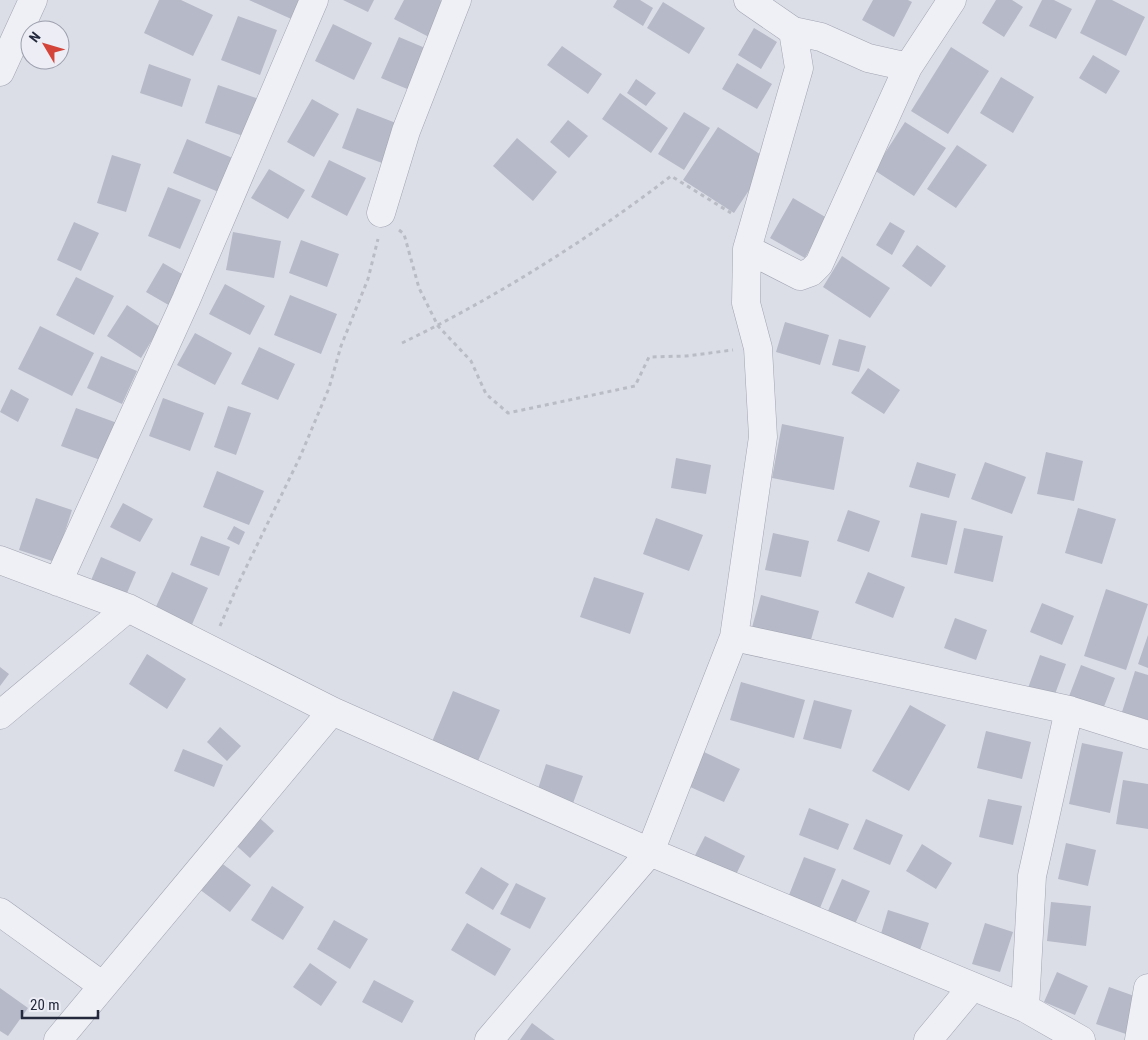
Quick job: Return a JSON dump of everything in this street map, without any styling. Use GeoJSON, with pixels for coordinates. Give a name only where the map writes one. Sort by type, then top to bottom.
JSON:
{"type":"FeatureCollection","features":[{"type":"Feature","properties":{"kind":"street"},"geometry":{"type":"LineString","coordinates":[[0,72],[33,0]]}},
{"type":"Feature","properties":{"kind":"street"},"geometry":{"type":"LineString","coordinates":[[58,582],[186,300],[314,0]]}},
{"type":"Feature","properties":{"kind":"street"},"geometry":{"type":"LineString","coordinates":[[381,213],[406,131],[457,0]]}},
{"type":"Feature","properties":{"kind":"street"},"geometry":{"type":"LineString","coordinates":[[748,0],[793,31],[821,37],[868,58],[908,67]]}},
{"type":"Feature","properties":{"kind":"street"},"geometry":{"type":"LineString","coordinates":[[750,238],[800,276],[811,272],[819,264],[908,67],[952,0]]}},
{"type":"Feature","properties":{"kind":"street"},"geometry":{"type":"LineString","coordinates":[[488,1040],[650,852],[734,637],[763,437],[758,348],[746,303],[750,238],[799,68],[793,31]]}},
{"type":"Feature","properties":{"kind":"street"},"geometry":{"type":"LineString","coordinates":[[0,560],[128,608],[332,711],[650,852],[1024,1008],[1081,1040]]}},
{"type":"Feature","properties":{"kind":"street"},"geometry":{"type":"LineString","coordinates":[[0,715],[128,608]]}},
{"type":"Feature","properties":{"kind":"street"},"geometry":{"type":"LineString","coordinates":[[734,637],[1069,710],[1148,735]]}},
{"type":"Feature","properties":{"kind":"street"},"geometry":{"type":"LineString","coordinates":[[1024,1008],[1032,876],[1069,710]]}},
{"type":"Feature","properties":{"kind":"street"},"geometry":{"type":"LineString","coordinates":[[58,1040],[332,711]]}},
{"type":"Feature","properties":{"kind":"street"},"geometry":{"type":"LineString","coordinates":[[0,912],[104,986]]}},
{"type":"Feature","properties":{"kind":"street"},"geometry":{"type":"LineString","coordinates":[[928,1040],[972,987]]}},
{"type":"Feature","properties":{"kind":"street"},"geometry":{"type":"LineString","coordinates":[[1139,1040],[1148,988]]}},
{"type":"Feature","properties":{"kind":"path"},"geometry":{"type":"LineString","coordinates":[[402,343],[438,326],[620,215],[671,176],[750,238]]}},
{"type":"Feature","properties":{"kind":"path"},"geometry":{"type":"LineString","coordinates":[[381,213],[404,234],[420,288],[438,326],[472,361],[486,394],[508,412],[635,386],[649,357],[686,356],[758,348]]}},
{"type":"Feature","properties":{"kind":"path"},"geometry":{"type":"LineString","coordinates":[[210,649],[239,582],[300,457],[329,388],[341,346],[368,279],[379,234],[381,213]]}},
{"type":"Feature","properties":{"kind":"building"},"geometry":{"type":"Polygon","coordinates":[[[159,0],[181,0],[213,15],[193,56],[144,33],[159,0]]]}},
{"type":"Feature","properties":{"kind":"building"},"geometry":{"type":"Polygon","coordinates":[[[249,0],[307,0],[298,22],[249,0]]]}},
{"type":"Feature","properties":{"kind":"building"},"geometry":{"type":"Polygon","coordinates":[[[343,0],[374,0],[368,12],[343,0]]]}},
{"type":"Feature","properties":{"kind":"building"},"geometry":{"type":"Polygon","coordinates":[[[404,0],[440,0],[446,3],[429,37],[394,19],[404,0]]]}},
{"type":"Feature","properties":{"kind":"building"},"geometry":{"type":"Polygon","coordinates":[[[617,0],[640,0],[653,8],[643,26],[613,7],[617,0]]]}},
{"type":"Feature","properties":{"kind":"building"},"geometry":{"type":"Polygon","coordinates":[[[873,0],[908,0],[912,2],[894,37],[862,20],[873,0]]]}},
{"type":"Feature","properties":{"kind":"building"},"geometry":{"type":"Polygon","coordinates":[[[996,0],[1012,0],[1023,7],[1004,37],[982,23],[996,0]]]}},
{"type":"Feature","properties":{"kind":"building"},"geometry":{"type":"Polygon","coordinates":[[[1042,0],[1054,0],[1072,9],[1056,39],[1029,26],[1042,0]]]}},
{"type":"Feature","properties":{"kind":"building"},"geometry":{"type":"Polygon","coordinates":[[[1096,0],[1112,0],[1145,17],[1126,56],[1080,33],[1096,0]]]}},
{"type":"Feature","properties":{"kind":"building"},"geometry":{"type":"Polygon","coordinates":[[[663,2],[705,28],[689,54],[647,28],[663,2]]]}},
{"type":"Feature","properties":{"kind":"building"},"geometry":{"type":"Polygon","coordinates":[[[238,16],[277,30],[260,75],[221,60],[238,16]]]}},
{"type":"Feature","properties":{"kind":"building"},"geometry":{"type":"Polygon","coordinates":[[[333,24],[372,43],[354,80],[315,61],[333,24]]]}},
{"type":"Feature","properties":{"kind":"building"},"geometry":{"type":"Polygon","coordinates":[[[754,28],[777,42],[761,69],[738,55],[754,28]]]}},
{"type":"Feature","properties":{"kind":"building"},"geometry":{"type":"Polygon","coordinates":[[[399,37],[430,50],[412,91],[381,78],[399,37]]]}},
{"type":"Feature","properties":{"kind":"building"},"geometry":{"type":"Polygon","coordinates":[[[562,46],[602,74],[588,94],[547,65],[562,46]]]}},
{"type":"Feature","properties":{"kind":"building"},"geometry":{"type":"Polygon","coordinates":[[[951,47],[989,71],[948,134],[911,111],[951,47]]]}},
{"type":"Feature","properties":{"kind":"building"},"geometry":{"type":"Polygon","coordinates":[[[1093,55],[1120,71],[1106,94],[1079,78],[1093,55]]]}},
{"type":"Feature","properties":{"kind":"building"},"geometry":{"type":"Polygon","coordinates":[[[737,63],[772,84],[757,109],[722,89],[737,63]]]}},
{"type":"Feature","properties":{"kind":"building"},"geometry":{"type":"Polygon","coordinates":[[[149,64],[191,79],[182,107],[140,93],[149,64]]]}},
{"type":"Feature","properties":{"kind":"building"},"geometry":{"type":"Polygon","coordinates":[[[1001,77],[1034,97],[1013,133],[980,113],[1001,77]]]}},
{"type":"Feature","properties":{"kind":"building"},"geometry":{"type":"Polygon","coordinates":[[[636,79],[656,93],[646,106],[627,93],[636,79]]]}},
{"type":"Feature","properties":{"kind":"building"},"geometry":{"type":"Polygon","coordinates":[[[218,85],[262,100],[249,138],[205,123],[218,85]]]}},
{"type":"Feature","properties":{"kind":"building"},"geometry":{"type":"Polygon","coordinates":[[[620,93],[668,128],[651,153],[602,119],[620,93]]]}},
{"type":"Feature","properties":{"kind":"building"},"geometry":{"type":"Polygon","coordinates":[[[312,99],[339,114],[314,157],[287,142],[312,99]]]}},
{"type":"Feature","properties":{"kind":"building"},"geometry":{"type":"Polygon","coordinates":[[[357,108],[396,123],[382,163],[342,148],[357,108]]]}},
{"type":"Feature","properties":{"kind":"building"},"geometry":{"type":"Polygon","coordinates":[[[684,112],[710,128],[684,170],[658,154],[684,112]]]}},
{"type":"Feature","properties":{"kind":"building"},"geometry":{"type":"Polygon","coordinates":[[[568,120],[588,136],[569,158],[550,142],[568,120]]]}},
{"type":"Feature","properties":{"kind":"building"},"geometry":{"type":"Polygon","coordinates":[[[905,122],[946,148],[914,196],[874,170],[905,122]]]}},
{"type":"Feature","properties":{"kind":"building"},"geometry":{"type":"Polygon","coordinates":[[[718,127],[769,160],[734,213],[683,180],[718,127]]]}},
{"type":"Feature","properties":{"kind":"building"},"geometry":{"type":"Polygon","coordinates":[[[517,138],[557,172],[533,201],[493,166],[517,138]]]}},
{"type":"Feature","properties":{"kind":"building"},"geometry":{"type":"Polygon","coordinates":[[[187,139],[235,159],[221,193],[173,173],[187,139]]]}},
{"type":"Feature","properties":{"kind":"building"},"geometry":{"type":"Polygon","coordinates":[[[957,145],[987,165],[956,208],[927,189],[957,145]]]}},
{"type":"Feature","properties":{"kind":"building"},"geometry":{"type":"Polygon","coordinates":[[[112,155],[141,164],[126,212],[97,203],[112,155]]]}},
{"type":"Feature","properties":{"kind":"building"},"geometry":{"type":"Polygon","coordinates":[[[329,160],[366,178],[347,216],[311,197],[329,160]]]}},
{"type":"Feature","properties":{"kind":"building"},"geometry":{"type":"Polygon","coordinates":[[[269,169],[305,190],[288,219],[251,198],[269,169]]]}},
{"type":"Feature","properties":{"kind":"building"},"geometry":{"type":"Polygon","coordinates":[[[168,187],[201,200],[180,249],[148,236],[168,187]]]}},
{"type":"Feature","properties":{"kind":"building"},"geometry":{"type":"Polygon","coordinates":[[[793,198],[827,218],[805,258],[770,238],[793,198]]]}},
{"type":"Feature","properties":{"kind":"building"},"geometry":{"type":"Polygon","coordinates":[[[74,222],[99,233],[81,271],[57,260],[74,222]]]}},
{"type":"Feature","properties":{"kind":"building"},"geometry":{"type":"Polygon","coordinates":[[[890,222],[905,231],[892,255],[876,245],[890,222]]]}},
{"type":"Feature","properties":{"kind":"building"},"geometry":{"type":"Polygon","coordinates":[[[233,232],[281,241],[274,278],[226,270],[233,232]]]}},
{"type":"Feature","properties":{"kind":"building"},"geometry":{"type":"Polygon","coordinates":[[[301,240],[339,254],[327,287],[289,273],[301,240]]]}},
{"type":"Feature","properties":{"kind":"building"},"geometry":{"type":"Polygon","coordinates":[[[917,245],[946,266],[931,287],[902,266],[917,245]]]}},
{"type":"Feature","properties":{"kind":"building"},"geometry":{"type":"Polygon","coordinates":[[[842,256],[890,288],[870,318],[823,287],[842,256]]]}},
{"type":"Feature","properties":{"kind":"building"},"geometry":{"type":"Polygon","coordinates":[[[163,263],[189,278],[172,307],[146,292],[163,263]]]}},
{"type":"Feature","properties":{"kind":"building"},"geometry":{"type":"Polygon","coordinates":[[[76,277],[114,296],[94,335],[56,315],[76,277]]]}},
{"type":"Feature","properties":{"kind":"building"},"geometry":{"type":"Polygon","coordinates":[[[225,284],[265,306],[250,335],[209,314],[225,284]]]}},
{"type":"Feature","properties":{"kind":"building"},"geometry":{"type":"Polygon","coordinates":[[[290,295],[337,314],[321,354],[274,335],[290,295]]]}},
{"type":"Feature","properties":{"kind":"building"},"geometry":{"type":"Polygon","coordinates":[[[127,305],[160,327],[141,358],[107,336],[127,305]]]}},
{"type":"Feature","properties":{"kind":"building"},"geometry":{"type":"Polygon","coordinates":[[[785,322],[829,335],[820,365],[776,352],[785,322]]]}},
{"type":"Feature","properties":{"kind":"building"},"geometry":{"type":"Polygon","coordinates":[[[40,326],[94,353],[72,396],[18,369],[40,326]]]}},
{"type":"Feature","properties":{"kind":"building"},"geometry":{"type":"Polygon","coordinates":[[[195,333],[232,353],[215,385],[177,365],[195,333]]]}},
{"type":"Feature","properties":{"kind":"building"},"geometry":{"type":"Polygon","coordinates":[[[839,339],[866,346],[859,372],[832,365],[839,339]]]}},
{"type":"Feature","properties":{"kind":"building"},"geometry":{"type":"Polygon","coordinates":[[[259,347],[295,364],[278,400],[241,384],[259,347]]]}},
{"type":"Feature","properties":{"kind":"building"},"geometry":{"type":"Polygon","coordinates":[[[101,356],[137,371],[122,404],[87,388],[101,356]]]}},
{"type":"Feature","properties":{"kind":"building"},"geometry":{"type":"Polygon","coordinates":[[[868,368],[900,390],[884,414],[851,393],[868,368]]]}},
{"type":"Feature","properties":{"kind":"building"},"geometry":{"type":"Polygon","coordinates":[[[11,389],[29,399],[18,422],[0,412],[11,389]]]}},
{"type":"Feature","properties":{"kind":"building"},"geometry":{"type":"Polygon","coordinates":[[[163,398],[204,413],[190,451],[149,436],[163,398]]]}},
{"type":"Feature","properties":{"kind":"building"},"geometry":{"type":"Polygon","coordinates":[[[228,406],[251,413],[236,455],[214,447],[228,406]]]}},
{"type":"Feature","properties":{"kind":"building"},"geometry":{"type":"Polygon","coordinates":[[[76,408],[120,424],[106,462],[61,446],[76,408]]]}},
{"type":"Feature","properties":{"kind":"building"},"geometry":{"type":"Polygon","coordinates":[[[782,424],[844,437],[834,490],[772,478],[782,424]]]}},
{"type":"Feature","properties":{"kind":"building"},"geometry":{"type":"Polygon","coordinates":[[[1046,452],[1083,461],[1074,501],[1037,494],[1046,452]]]}},
{"type":"Feature","properties":{"kind":"building"},"geometry":{"type":"Polygon","coordinates":[[[676,458],[711,465],[706,494],[671,488],[676,458]]]}},
{"type":"Feature","properties":{"kind":"building"},"geometry":{"type":"Polygon","coordinates":[[[917,462],[956,474],[949,498],[909,487],[917,462]]]}},
{"type":"Feature","properties":{"kind":"building"},"geometry":{"type":"Polygon","coordinates":[[[985,462],[1026,477],[1012,514],[971,499],[985,462]]]}},
{"type":"Feature","properties":{"kind":"building"},"geometry":{"type":"Polygon","coordinates":[[[217,471],[264,491],[249,525],[203,507],[217,471]]]}},
{"type":"Feature","properties":{"kind":"building"},"geometry":{"type":"Polygon","coordinates":[[[36,498],[72,510],[55,562],[19,550],[36,498]]]}},
{"type":"Feature","properties":{"kind":"building"},"geometry":{"type":"Polygon","coordinates":[[[123,503],[153,519],[140,542],[110,527],[123,503]]]}},
{"type":"Feature","properties":{"kind":"building"},"geometry":{"type":"Polygon","coordinates":[[[1078,508],[1116,519],[1102,564],[1065,553],[1078,508]]]}},
{"type":"Feature","properties":{"kind":"building"},"geometry":{"type":"Polygon","coordinates":[[[848,510],[880,521],[869,552],[837,541],[848,510]]]}},
{"type":"Feature","properties":{"kind":"building"},"geometry":{"type":"Polygon","coordinates":[[[921,513],[957,521],[947,565],[911,557],[921,513]]]}},
{"type":"Feature","properties":{"kind":"building"},"geometry":{"type":"Polygon","coordinates":[[[656,518],[703,535],[689,571],[643,554],[656,518]]]}},
{"type":"Feature","properties":{"kind":"building"},"geometry":{"type":"Polygon","coordinates":[[[234,526],[245,532],[239,545],[227,539],[234,526]]]}},
{"type":"Feature","properties":{"kind":"building"},"geometry":{"type":"Polygon","coordinates":[[[964,528],[1003,536],[993,582],[954,573],[964,528]]]}},
{"type":"Feature","properties":{"kind":"building"},"geometry":{"type":"Polygon","coordinates":[[[773,533],[809,541],[801,577],[765,570],[773,533]]]}},
{"type":"Feature","properties":{"kind":"building"},"geometry":{"type":"Polygon","coordinates":[[[201,536],[230,547],[219,576],[190,565],[201,536]]]}},
{"type":"Feature","properties":{"kind":"building"},"geometry":{"type":"Polygon","coordinates":[[[101,557],[136,572],[124,600],[89,585],[101,557]]]}},
{"type":"Feature","properties":{"kind":"building"},"geometry":{"type":"Polygon","coordinates":[[[172,572],[208,588],[190,629],[153,613],[172,572]]]}},
{"type":"Feature","properties":{"kind":"building"},"geometry":{"type":"Polygon","coordinates":[[[868,572],[905,587],[893,618],[855,603],[868,572]]]}},
{"type":"Feature","properties":{"kind":"building"},"geometry":{"type":"Polygon","coordinates":[[[594,577],[644,593],[630,634],[580,617],[594,577]]]}},
{"type":"Feature","properties":{"kind":"building"},"geometry":{"type":"Polygon","coordinates":[[[1106,589],[1148,604],[1126,670],[1084,656],[1106,589]]]}},
{"type":"Feature","properties":{"kind":"building"},"geometry":{"type":"Polygon","coordinates":[[[761,595],[819,611],[809,647],[751,631],[761,595]]]}},
{"type":"Feature","properties":{"kind":"building"},"geometry":{"type":"Polygon","coordinates":[[[1042,603],[1074,616],[1062,645],[1030,632],[1042,603]]]}},
{"type":"Feature","properties":{"kind":"building"},"geometry":{"type":"Polygon","coordinates":[[[955,618],[987,630],[976,660],[944,648],[955,618]]]}},
{"type":"Feature","properties":{"kind":"building"},"geometry":{"type":"Polygon","coordinates":[[[1148,635],[1148,668],[1138,664],[1148,635]]]}},
{"type":"Feature","properties":{"kind":"building"},"geometry":{"type":"Polygon","coordinates":[[[147,654],[186,679],[167,709],[129,684],[147,654]]]}},
{"type":"Feature","properties":{"kind":"building"},"geometry":{"type":"Polygon","coordinates":[[[1040,655],[1066,664],[1054,697],[1028,688],[1040,655]]]}},
{"type":"Feature","properties":{"kind":"building"},"geometry":{"type":"Polygon","coordinates":[[[1081,665],[1115,678],[1100,717],[1066,704],[1081,665]]]}},
{"type":"Feature","properties":{"kind":"building"},"geometry":{"type":"Polygon","coordinates":[[[0,667],[9,674],[0,686],[0,667]]]}},
{"type":"Feature","properties":{"kind":"building"},"geometry":{"type":"Polygon","coordinates":[[[1135,671],[1148,675],[1148,720],[1122,712],[1135,671]]]}},
{"type":"Feature","properties":{"kind":"building"},"geometry":{"type":"Polygon","coordinates":[[[741,682],[805,700],[794,738],[730,720],[741,682]]]}},
{"type":"Feature","properties":{"kind":"building"},"geometry":{"type":"Polygon","coordinates":[[[453,691],[500,710],[475,768],[429,749],[453,691]]]}},
{"type":"Feature","properties":{"kind":"building"},"geometry":{"type":"Polygon","coordinates":[[[814,700],[852,710],[841,749],[803,739],[814,700]]]}},
{"type":"Feature","properties":{"kind":"building"},"geometry":{"type":"Polygon","coordinates":[[[910,705],[946,725],[909,791],[872,771],[910,705]]]}},
{"type":"Feature","properties":{"kind":"building"},"geometry":{"type":"Polygon","coordinates":[[[220,727],[241,746],[227,761],[207,742],[220,727]]]}},
{"type":"Feature","properties":{"kind":"building"},"geometry":{"type":"Polygon","coordinates":[[[986,731],[1031,742],[1022,779],[977,768],[986,731]]]}},
{"type":"Feature","properties":{"kind":"building"},"geometry":{"type":"Polygon","coordinates":[[[1082,743],[1123,752],[1110,813],[1069,804],[1082,743]]]}},
{"type":"Feature","properties":{"kind":"building"},"geometry":{"type":"Polygon","coordinates":[[[183,749],[223,765],[214,787],[174,771],[183,749]]]}},
{"type":"Feature","properties":{"kind":"building"},"geometry":{"type":"Polygon","coordinates":[[[704,752],[740,769],[724,802],[688,786],[704,752]]]}},
{"type":"Feature","properties":{"kind":"building"},"geometry":{"type":"Polygon","coordinates":[[[546,764],[583,776],[572,806],[536,795],[546,764]]]}},
{"type":"Feature","properties":{"kind":"building"},"geometry":{"type":"Polygon","coordinates":[[[1123,780],[1148,784],[1148,829],[1116,824],[1123,780]]]}},
{"type":"Feature","properties":{"kind":"building"},"geometry":{"type":"Polygon","coordinates":[[[988,799],[1022,806],[1013,845],[979,837],[988,799]]]}},
{"type":"Feature","properties":{"kind":"building"},"geometry":{"type":"Polygon","coordinates":[[[809,808],[849,824],[838,850],[799,835],[809,808]]]}},
{"type":"Feature","properties":{"kind":"building"},"geometry":{"type":"Polygon","coordinates":[[[253,812],[274,831],[250,858],[229,839],[253,812]]]}},
{"type":"Feature","properties":{"kind":"building"},"geometry":{"type":"Polygon","coordinates":[[[866,819],[903,835],[890,865],[853,849],[866,819]]]}},
{"type":"Feature","properties":{"kind":"building"},"geometry":{"type":"Polygon","coordinates":[[[705,836],[745,856],[732,883],[691,863],[705,836]]]}},
{"type":"Feature","properties":{"kind":"building"},"geometry":{"type":"Polygon","coordinates":[[[1066,843],[1096,850],[1088,886],[1058,879],[1066,843]]]}},
{"type":"Feature","properties":{"kind":"building"},"geometry":{"type":"Polygon","coordinates":[[[922,844],[952,863],[936,889],[906,871],[922,844]]]}},
{"type":"Feature","properties":{"kind":"building"},"geometry":{"type":"Polygon","coordinates":[[[804,857],[836,869],[820,908],[789,895],[804,857]]]}},
{"type":"Feature","properties":{"kind":"building"},"geometry":{"type":"Polygon","coordinates":[[[220,862],[251,885],[230,912],[199,889],[220,862]]]}},
{"type":"Feature","properties":{"kind":"building"},"geometry":{"type":"Polygon","coordinates":[[[481,867],[509,884],[493,910],[465,893],[481,867]]]}},
{"type":"Feature","properties":{"kind":"building"},"geometry":{"type":"Polygon","coordinates":[[[842,879],[870,891],[855,924],[828,911],[842,879]]]}},
{"type":"Feature","properties":{"kind":"building"},"geometry":{"type":"Polygon","coordinates":[[[516,883],[546,898],[530,929],[500,914],[516,883]]]}},
{"type":"Feature","properties":{"kind":"building"},"geometry":{"type":"Polygon","coordinates":[[[272,886],[304,907],[283,940],[251,920],[272,886]]]}},
{"type":"Feature","properties":{"kind":"building"},"geometry":{"type":"Polygon","coordinates":[[[1051,902],[1091,906],[1086,946],[1047,941],[1051,902]]]}},
{"type":"Feature","properties":{"kind":"building"},"geometry":{"type":"Polygon","coordinates":[[[888,910],[929,923],[920,950],[880,937],[888,910]]]}},
{"type":"Feature","properties":{"kind":"building"},"geometry":{"type":"Polygon","coordinates":[[[334,920],[368,939],[350,969],[317,949],[334,920]]]}},
{"type":"Feature","properties":{"kind":"building"},"geometry":{"type":"Polygon","coordinates":[[[467,923],[511,949],[495,976],[451,950],[467,923]]]}},
{"type":"Feature","properties":{"kind":"building"},"geometry":{"type":"Polygon","coordinates":[[[985,923],[1013,932],[1000,972],[972,964],[985,923]]]}},
{"type":"Feature","properties":{"kind":"building"},"geometry":{"type":"Polygon","coordinates":[[[310,963],[337,982],[321,1006],[293,987],[310,963]]]}},
{"type":"Feature","properties":{"kind":"building"},"geometry":{"type":"Polygon","coordinates":[[[1057,972],[1088,986],[1075,1015],[1044,1002],[1057,972]]]}},
{"type":"Feature","properties":{"kind":"building"},"geometry":{"type":"Polygon","coordinates":[[[374,980],[414,1001],[402,1023],[362,1002],[374,980]]]}},
{"type":"Feature","properties":{"kind":"building"},"geometry":{"type":"Polygon","coordinates":[[[1109,987],[1140,998],[1126,1034],[1096,1024],[1109,987]]]}},
{"type":"Feature","properties":{"kind":"building"},"geometry":{"type":"Polygon","coordinates":[[[0,988],[28,1008],[8,1036],[0,1031],[0,988]]]}},
{"type":"Feature","properties":{"kind":"building"},"geometry":{"type":"Polygon","coordinates":[[[532,1023],[555,1040],[520,1040],[532,1023]]]}}]}
